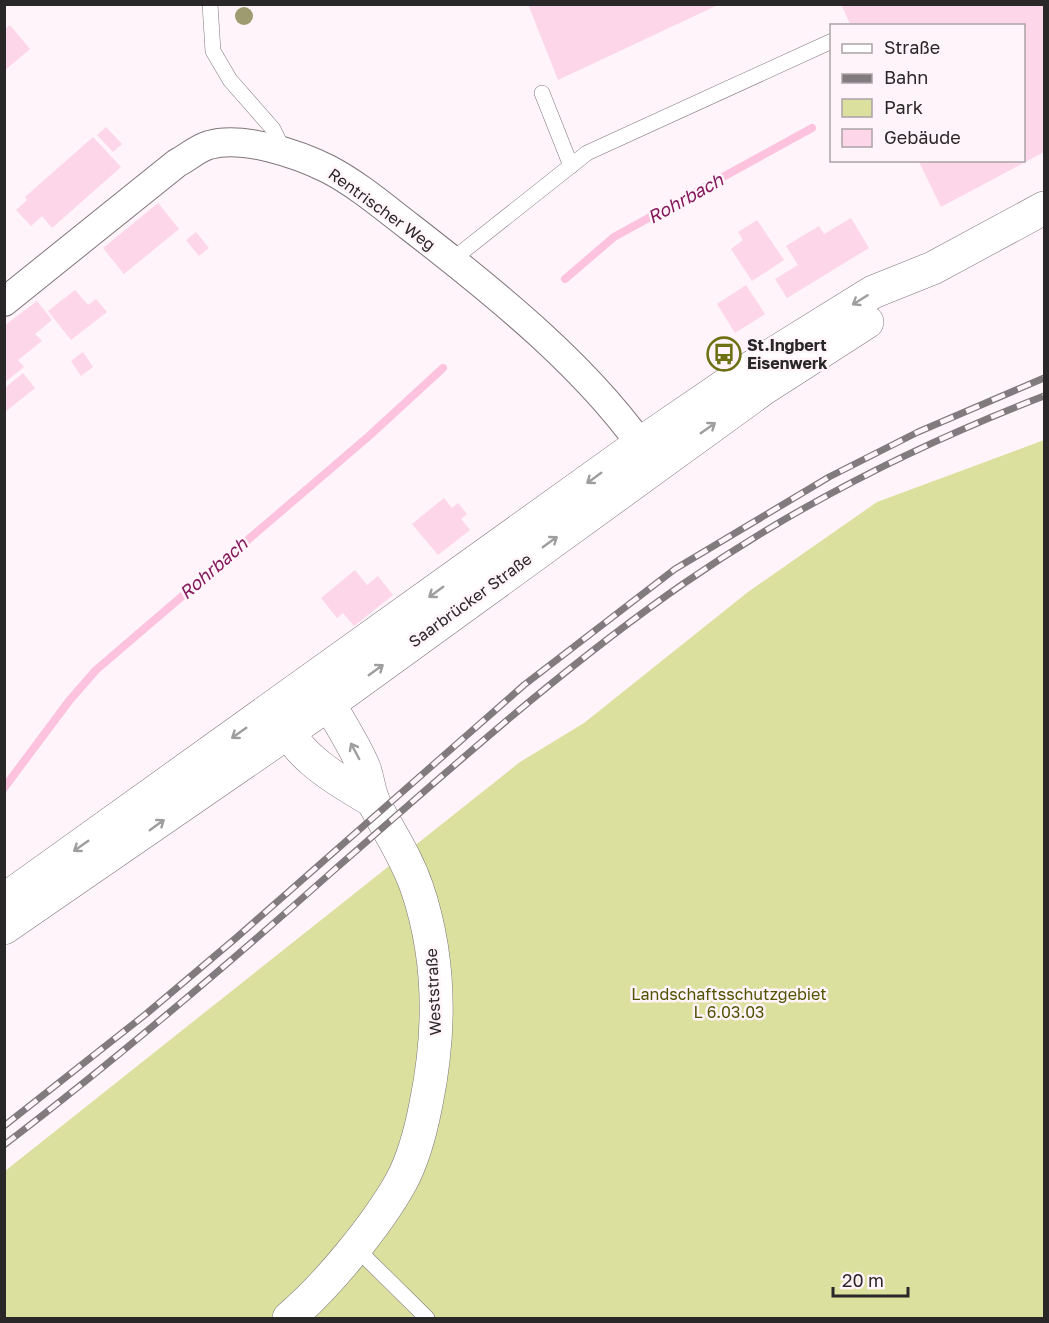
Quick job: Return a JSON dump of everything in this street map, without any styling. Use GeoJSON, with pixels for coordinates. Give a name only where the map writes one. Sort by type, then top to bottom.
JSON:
{"type":"FeatureCollection","features":[{"type":"Feature","properties":{"kind":"main road","name":"Saarbrücker Straße"},"geometry":{"type":"LineString","coordinates":[[4,928],[328,704],[648,454],[749,369],[873,292],[933,268],[1044,208]]}},
{"type":"Feature","properties":{"kind":"main road","name":"Saarbrücker Straße"},"geometry":{"type":"LineString","coordinates":[[4,900],[287,699],[648,454]]}},
{"type":"Feature","properties":{"kind":"main road"},"geometry":{"type":"LineString","coordinates":[[289,732],[283,715],[287,699],[310,697],[328,704]]}},
{"type":"Feature","properties":{"kind":"main road","name":"Weststraße"},"geometry":{"type":"LineString","coordinates":[[289,1318],[355,1247],[402,1180],[420,1133],[433,1071],[438,1027],[436,980],[429,930],[417,888],[401,847],[373,801],[364,768],[328,704]]}},
{"type":"Feature","properties":{"kind":"main road","name":"Weststraße"},"geometry":{"type":"LineString","coordinates":[[289,732],[319,768],[373,801]]}},
{"type":"Feature","properties":{"kind":"street","name":"Rentrischer Weg"},"geometry":{"type":"LineString","coordinates":[[4,302],[177,163],[208,145],[254,145],[284,151],[330,170],[452,260],[551,346],[598,392],[648,454]]}},
{"type":"Feature","properties":{"kind":"lane"},"geometry":{"type":"LineString","coordinates":[[210,4],[213,51],[230,80],[273,129],[284,151]]}},
{"type":"Feature","properties":{"kind":"lane"},"geometry":{"type":"LineString","coordinates":[[452,260],[587,153],[830,41]]}},
{"type":"Feature","properties":{"kind":"lane"},"geometry":{"type":"LineString","coordinates":[[542,93],[571,166]]}},
{"type":"Feature","properties":{"kind":"lane"},"geometry":{"type":"LineString","coordinates":[[355,1247],[427,1318]]}},
{"type":"Feature","properties":{"kind":"green space","name":"Landschaftsschutzgebiet L 6.03.03"},"geometry":{"type":"Polygon","coordinates":[[[1044,440],[1044,1318],[5,1318],[5,1171],[520,762],[584,723],[748,592],[877,502],[1044,440]]]}},
{"type":"Feature","properties":{"kind":"building"},"geometry":{"type":"Polygon","coordinates":[[[528,4],[720,4],[558,80],[528,4]]]}},
{"type":"Feature","properties":{"kind":"building"},"geometry":{"type":"Polygon","coordinates":[[[841,4],[1044,4],[1044,152],[941,207],[919,162],[1025,162],[1025,24],[850,24],[841,4]]]}},
{"type":"Feature","properties":{"kind":"building"},"geometry":{"type":"Polygon","coordinates":[[[10,25],[30,49],[4,71],[4,30],[10,25]]]}},
{"type":"Feature","properties":{"kind":"building"},"geometry":{"type":"Polygon","coordinates":[[[106,127],[122,144],[113,152],[97,135],[106,127]]]}},
{"type":"Feature","properties":{"kind":"building"},"geometry":{"type":"Polygon","coordinates":[[[93,137],[121,167],[52,228],[42,216],[31,226],[16,210],[27,200],[25,197],[93,137]]]}},
{"type":"Feature","properties":{"kind":"building"},"geometry":{"type":"Polygon","coordinates":[[[158,203],[179,229],[124,274],[103,248],[158,203]]]}},
{"type":"Feature","properties":{"kind":"building"},"geometry":{"type":"Polygon","coordinates":[[[851,218],[869,248],[787,298],[775,279],[798,265],[786,246],[819,226],[824,234],[851,218]]]}},
{"type":"Feature","properties":{"kind":"building"},"geometry":{"type":"Polygon","coordinates":[[[757,220],[784,260],[752,281],[731,249],[743,240],[738,232],[757,220]]]}},
{"type":"Feature","properties":{"kind":"building"},"geometry":{"type":"Polygon","coordinates":[[[196,232],[209,248],[199,256],[186,240],[196,232]]]}},
{"type":"Feature","properties":{"kind":"building"},"geometry":{"type":"Polygon","coordinates":[[[746,285],[765,314],[735,333],[717,304],[746,285]]]}},
{"type":"Feature","properties":{"kind":"building"},"geometry":{"type":"Polygon","coordinates":[[[75,290],[88,305],[96,299],[107,312],[71,340],[48,311],[75,290]]]}},
{"type":"Feature","properties":{"kind":"building"},"geometry":{"type":"Polygon","coordinates":[[[37,301],[52,320],[35,334],[42,341],[18,360],[24,367],[4,383],[4,326],[37,301]]]}},
{"type":"Feature","properties":{"kind":"building"},"geometry":{"type":"Polygon","coordinates":[[[83,352],[93,367],[81,376],[71,361],[83,352]]]}},
{"type":"Feature","properties":{"kind":"building"},"geometry":{"type":"Polygon","coordinates":[[[23,373],[35,388],[5,412],[5,388],[23,373]]]}},
{"type":"Feature","properties":{"kind":"building"},"geometry":{"type":"Polygon","coordinates":[[[444,498],[452,508],[458,503],[467,514],[461,519],[470,530],[438,555],[412,524],[444,498]]]}},
{"type":"Feature","properties":{"kind":"building"},"geometry":{"type":"Polygon","coordinates":[[[355,570],[367,585],[378,576],[393,595],[354,626],[343,613],[337,618],[321,598],[355,570]]]}},
{"type":"Feature","properties":{"kind":"waterway","name":"Rohrbach"},"geometry":{"type":"LineString","coordinates":[[565,279],[614,237],[812,128]]}},
{"type":"Feature","properties":{"kind":"waterway","name":"Rohrbach"},"geometry":{"type":"LineString","coordinates":[[4,788],[69,701],[96,670],[369,436],[443,368]]}},
{"type":"Feature","properties":{"kind":"railway"},"geometry":{"type":"LineString","coordinates":[[4,1126],[146,1014],[236,938],[524,685],[675,569],[829,477],[918,432],[1044,378]]}},
{"type":"Feature","properties":{"kind":"railway"},"geometry":{"type":"LineString","coordinates":[[4,1145],[171,1011],[504,723],[637,617],[725,556],[813,503],[904,456],[1044,396]]}},
{"type":"Feature","properties":{"kind":"place","name":"St.Ingbert Eisenwerk"},"geometry":{"type":"Point","coordinates":[724,354]}}]}
